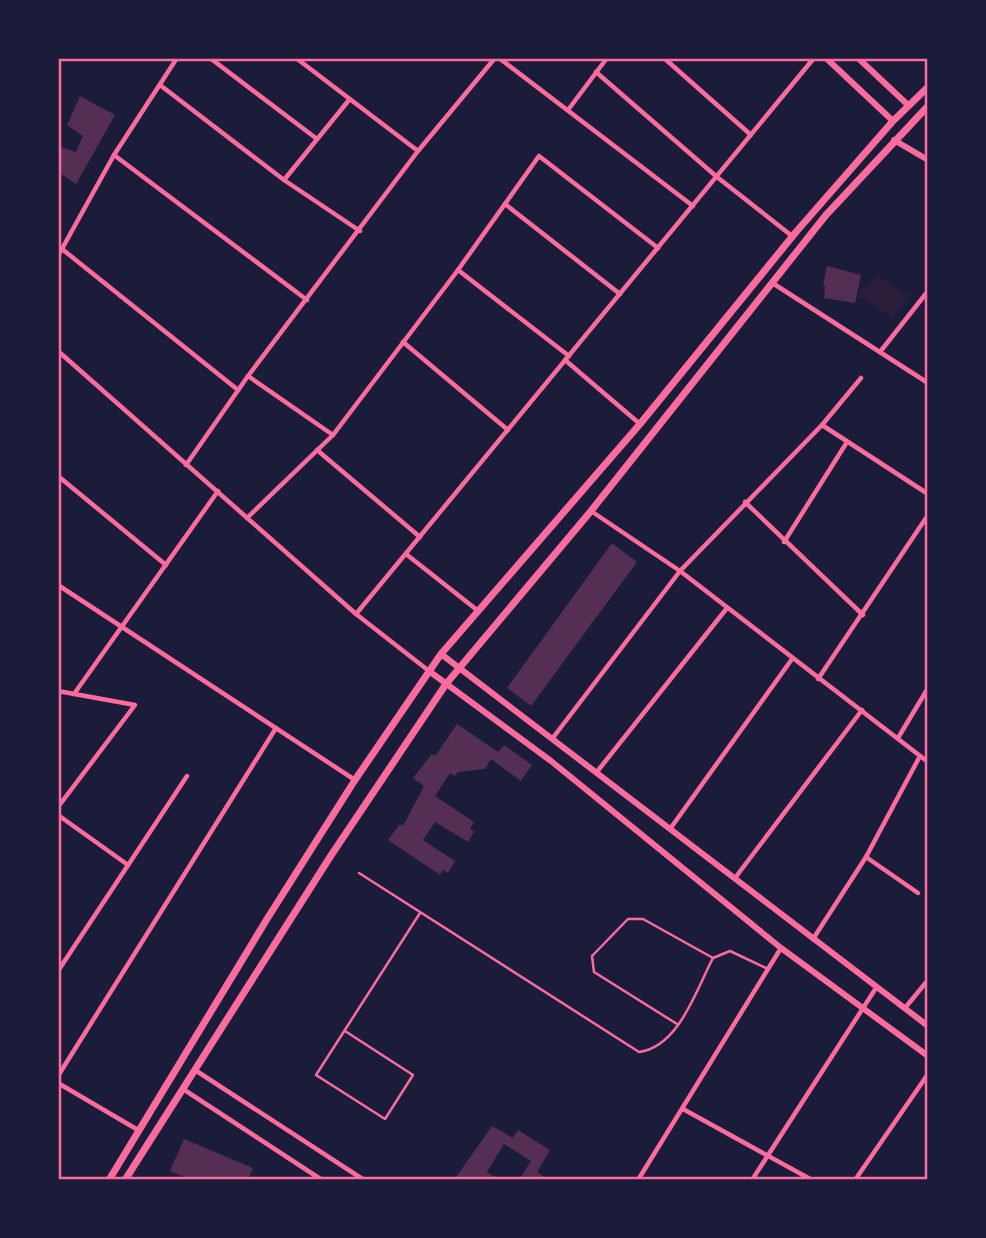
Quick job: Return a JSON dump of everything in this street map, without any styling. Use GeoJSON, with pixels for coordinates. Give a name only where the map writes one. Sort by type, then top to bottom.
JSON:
{"type":"FeatureCollection","features":[{"type":"Feature","properties":{"kind":"main road"},"geometry":{"type":"LineString","coordinates":[[108,1180],[355,780],[441,654],[640,424],[792,236],[908,104],[928,87]]}},
{"type":"Feature","properties":{"kind":"main road"},"geometry":{"type":"LineString","coordinates":[[125,1180],[330,857],[458,667],[591,511],[774,284],[826,215],[928,106]]}},
{"type":"Feature","properties":{"kind":"street"},"geometry":{"type":"LineString","coordinates":[[58,256],[114,155],[177,58]]}},
{"type":"Feature","properties":{"kind":"street"},"geometry":{"type":"LineString","coordinates":[[210,58],[317,139]]}},
{"type":"Feature","properties":{"kind":"street"},"geometry":{"type":"LineString","coordinates":[[296,58],[418,151]]}},
{"type":"Feature","properties":{"kind":"street"},"geometry":{"type":"LineString","coordinates":[[186,465],[248,376],[418,151],[497,58],[693,206]]}},
{"type":"Feature","properties":{"kind":"street"},"geometry":{"type":"LineString","coordinates":[[568,110],[607,58]]}},
{"type":"Feature","properties":{"kind":"street"},"geometry":{"type":"LineString","coordinates":[[664,58],[751,135]]}},
{"type":"Feature","properties":{"kind":"street"},"geometry":{"type":"LineString","coordinates":[[356,614],[814,58]]}},
{"type":"Feature","properties":{"kind":"street"},"geometry":{"type":"LineString","coordinates":[[826,58],[893,121]]}},
{"type":"Feature","properties":{"kind":"street"},"geometry":{"type":"LineString","coordinates":[[859,58],[908,104]]}},
{"type":"Feature","properties":{"kind":"street"},"geometry":{"type":"LineString","coordinates":[[596,72],[717,177],[792,236]]}},
{"type":"Feature","properties":{"kind":"street"},"geometry":{"type":"LineString","coordinates":[[160,85],[284,180],[360,231]]}},
{"type":"Feature","properties":{"kind":"street"},"geometry":{"type":"LineString","coordinates":[[284,180],[349,100]]}},
{"type":"Feature","properties":{"kind":"street"},"geometry":{"type":"LineString","coordinates":[[920,114],[928,120]]}},
{"type":"Feature","properties":{"kind":"street"},"geometry":{"type":"LineString","coordinates":[[894,140],[928,160]]}},
{"type":"Feature","properties":{"kind":"street"},"geometry":{"type":"LineString","coordinates":[[114,155],[307,300]]}},
{"type":"Feature","properties":{"kind":"street"},"geometry":{"type":"LineString","coordinates":[[247,518],[332,435],[458,270],[539,156],[658,248]]}},
{"type":"Feature","properties":{"kind":"street"},"geometry":{"type":"LineString","coordinates":[[505,204],[620,294]]}},
{"type":"Feature","properties":{"kind":"street"},"geometry":{"type":"LineString","coordinates":[[62,249],[238,390]]}},
{"type":"Feature","properties":{"kind":"street"},"geometry":{"type":"LineString","coordinates":[[458,270],[567,358],[640,424]]}},
{"type":"Feature","properties":{"kind":"street"},"geometry":{"type":"LineString","coordinates":[[774,284],[928,383]]}},
{"type":"Feature","properties":{"kind":"street"},"geometry":{"type":"LineString","coordinates":[[880,352],[928,291]]}},
{"type":"Feature","properties":{"kind":"street"},"geometry":{"type":"LineString","coordinates":[[403,342],[508,430]]}},
{"type":"Feature","properties":{"kind":"street"},"geometry":{"type":"LineString","coordinates":[[58,351],[356,614],[551,761],[781,948],[928,1055]]}},
{"type":"Feature","properties":{"kind":"street"},"geometry":{"type":"LineString","coordinates":[[248,376],[332,435]]}},
{"type":"Feature","properties":{"kind":"street"},"geometry":{"type":"LineString","coordinates":[[552,738],[680,571],[821,425],[861,378]]}},
{"type":"Feature","properties":{"kind":"street"},"geometry":{"type":"LineString","coordinates":[[821,425],[928,494]]}},
{"type":"Feature","properties":{"kind":"street"},"geometry":{"type":"LineString","coordinates":[[784,542],[847,442]]}},
{"type":"Feature","properties":{"kind":"street"},"geometry":{"type":"LineString","coordinates":[[317,450],[420,537]]}},
{"type":"Feature","properties":{"kind":"street"},"geometry":{"type":"LineString","coordinates":[[58,476],[166,565]]}},
{"type":"Feature","properties":{"kind":"street"},"geometry":{"type":"LineString","coordinates":[[74,694],[218,491]]}},
{"type":"Feature","properties":{"kind":"street"},"geometry":{"type":"LineString","coordinates":[[745,502],[863,615]]}},
{"type":"Feature","properties":{"kind":"street"},"geometry":{"type":"LineString","coordinates":[[591,511],[680,571],[928,762]]}},
{"type":"Feature","properties":{"kind":"street"},"geometry":{"type":"LineString","coordinates":[[818,679],[928,515]]}},
{"type":"Feature","properties":{"kind":"street"},"geometry":{"type":"LineString","coordinates":[[406,554],[477,610]]}},
{"type":"Feature","properties":{"kind":"street"},"geometry":{"type":"LineString","coordinates":[[58,584],[355,780]]}},
{"type":"Feature","properties":{"kind":"street"},"geometry":{"type":"LineString","coordinates":[[596,773],[727,608]]}},
{"type":"Feature","properties":{"kind":"street"},"geometry":{"type":"LineString","coordinates":[[441,654],[928,1026]]}},
{"type":"Feature","properties":{"kind":"street"},"geometry":{"type":"LineString","coordinates":[[669,829],[792,659]]}},
{"type":"Feature","properties":{"kind":"street"},"geometry":{"type":"LineString","coordinates":[[898,738],[928,688]]}},
{"type":"Feature","properties":{"kind":"street"},"geometry":{"type":"LineString","coordinates":[[58,691],[135,705],[58,807]]}},
{"type":"Feature","properties":{"kind":"street"},"geometry":{"type":"LineString","coordinates":[[735,878],[862,710]]}},
{"type":"Feature","properties":{"kind":"street"},"geometry":{"type":"LineString","coordinates":[[58,1076],[276,728]]}},
{"type":"Feature","properties":{"kind":"street"},"geometry":{"type":"LineString","coordinates":[[812,940],[866,857],[920,756]]}},
{"type":"Feature","properties":{"kind":"street"},"geometry":{"type":"LineString","coordinates":[[58,971],[187,776]]}},
{"type":"Feature","properties":{"kind":"street"},"geometry":{"type":"LineString","coordinates":[[58,826],[60,817],[128,865]]}},
{"type":"Feature","properties":{"kind":"street"},"geometry":{"type":"LineString","coordinates":[[866,857],[918,893]]}},
{"type":"Feature","properties":{"kind":"street"},"geometry":{"type":"LineString","coordinates":[[638,1180],[781,948]]}},
{"type":"Feature","properties":{"kind":"street"},"geometry":{"type":"LineString","coordinates":[[904,1009],[928,980]]}},
{"type":"Feature","properties":{"kind":"street"},"geometry":{"type":"LineString","coordinates":[[752,1180],[876,988]]}},
{"type":"Feature","properties":{"kind":"street"},"geometry":{"type":"LineString","coordinates":[[195,1070],[364,1180]]}},
{"type":"Feature","properties":{"kind":"street"},"geometry":{"type":"LineString","coordinates":[[855,1180],[928,1074]]}},
{"type":"Feature","properties":{"kind":"street"},"geometry":{"type":"LineString","coordinates":[[58,1083],[139,1130]]}},
{"type":"Feature","properties":{"kind":"street"},"geometry":{"type":"LineString","coordinates":[[183,1089],[322,1180]]}},
{"type":"Feature","properties":{"kind":"street"},"geometry":{"type":"LineString","coordinates":[[683,1109],[812,1180]]}},
{"type":"Feature","properties":{"kind":"lane"},"geometry":{"type":"LineString","coordinates":[[359,873],[639,1052],[655,1050],[678,1024],[713,958],[730,951],[768,969]]}},
{"type":"Feature","properties":{"kind":"lane"},"geometry":{"type":"LineString","coordinates":[[345,1031],[413,1075],[385,1119],[316,1075],[420,913]]}},
{"type":"Feature","properties":{"kind":"lane"},"geometry":{"type":"LineString","coordinates":[[678,1024],[594,972],[592,956],[628,919],[643,919],[713,958]]}},
{"type":"Feature","properties":{"kind":"shaded area"},"geometry":{"type":"Polygon","coordinates":[[[877,275],[909,296],[892,317],[858,296],[861,287],[866,288],[877,275]]]}},
{"type":"Feature","properties":{"kind":"building"},"geometry":{"type":"Polygon","coordinates":[[[80,96],[115,115],[76,184],[58,172],[58,146],[76,152],[83,136],[67,125],[80,96]]]}},
{"type":"Feature","properties":{"kind":"building"},"geometry":{"type":"Polygon","coordinates":[[[827,266],[861,275],[855,303],[824,298],[823,285],[827,266]]]}},
{"type":"Feature","properties":{"kind":"building"},"geometry":{"type":"Polygon","coordinates":[[[612,543],[637,562],[531,706],[507,688],[612,543]]]}},
{"type":"Feature","properties":{"kind":"building"},"geometry":{"type":"Polygon","coordinates":[[[457,724],[498,752],[504,745],[532,765],[521,781],[491,759],[485,769],[458,772],[455,776],[450,773],[435,796],[474,822],[470,829],[474,832],[468,842],[435,822],[423,840],[455,861],[448,873],[443,870],[440,875],[388,840],[400,824],[403,826],[424,786],[413,778],[432,754],[435,756],[457,724]]]}},
{"type":"Feature","properties":{"kind":"building"},"geometry":{"type":"Polygon","coordinates":[[[492,1126],[513,1138],[518,1130],[550,1150],[537,1172],[549,1180],[519,1180],[531,1161],[504,1144],[487,1172],[500,1180],[454,1180],[492,1126]]]}},
{"type":"Feature","properties":{"kind":"building"},"geometry":{"type":"Polygon","coordinates":[[[184,1139],[253,1168],[248,1180],[191,1180],[170,1171],[184,1139]]]}}]}
